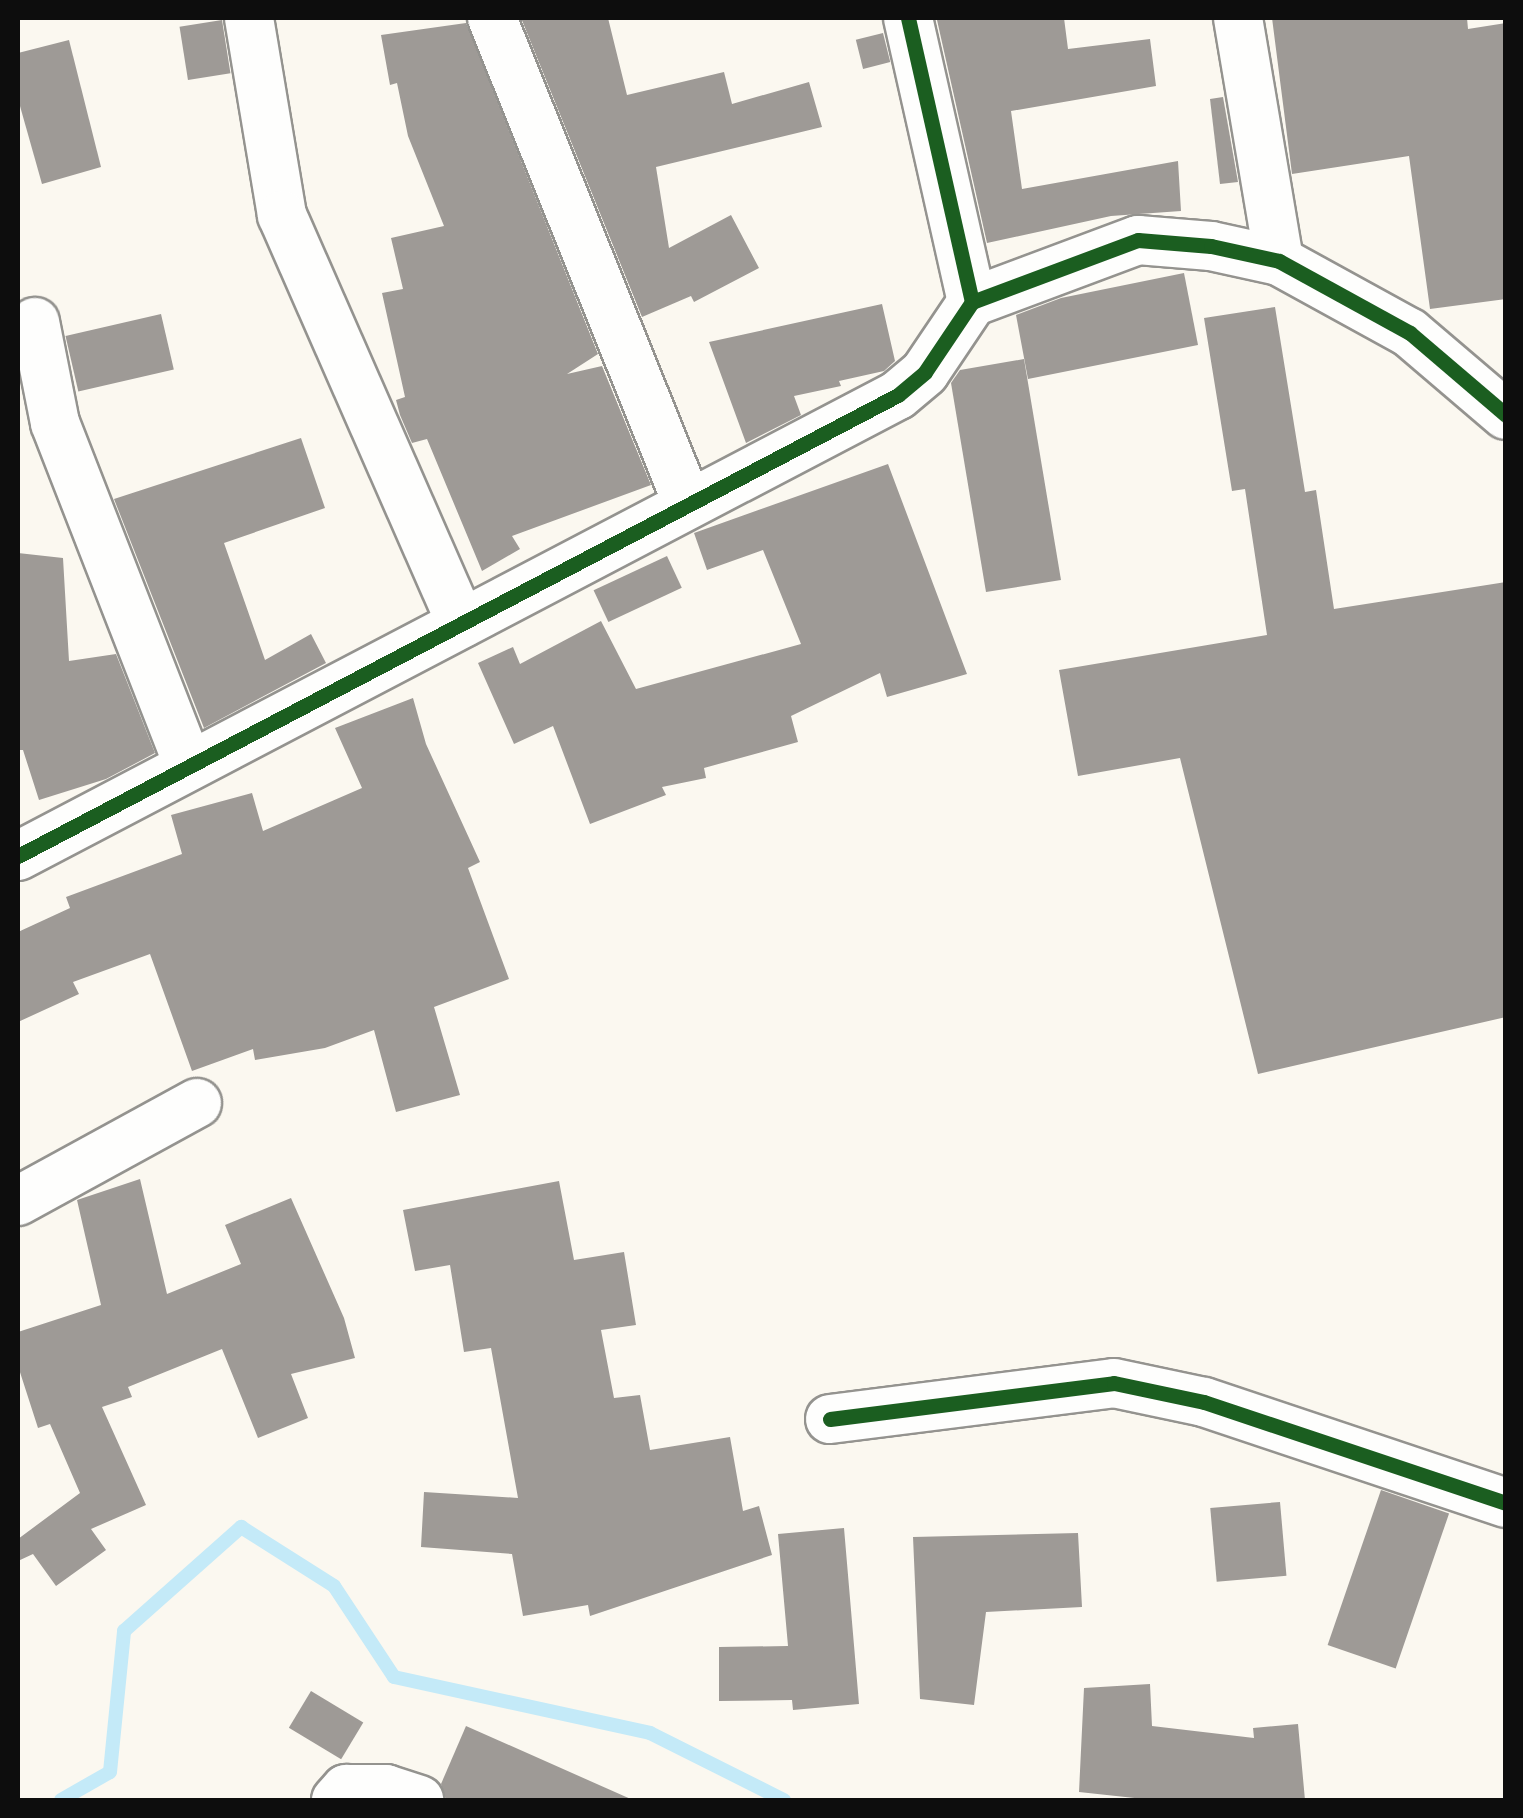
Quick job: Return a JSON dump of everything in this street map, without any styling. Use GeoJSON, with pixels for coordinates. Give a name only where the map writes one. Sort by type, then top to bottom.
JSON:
{"type":"FeatureCollection","features":[{"type":"Feature","properties":{"kind":"street"},"geometry":{"type":"LineString","coordinates":[[249,18],[282,215],[460,623]]}},
{"type":"Feature","properties":{"kind":"street"},"geometry":{"type":"LineString","coordinates":[[492,18],[687,502]]}},
{"type":"Feature","properties":{"kind":"street"},"geometry":{"type":"LineString","coordinates":[[908,18],[972,302]]}},
{"type":"Feature","properties":{"kind":"street"},"geometry":{"type":"LineString","coordinates":[[1238,18],[1279,261]]}},
{"type":"Feature","properties":{"kind":"street"},"geometry":{"type":"LineString","coordinates":[[18,856],[898,394],[925,372],[972,302],[1138,240],[1279,261],[1410,333],[1506,416]]}},
{"type":"Feature","properties":{"kind":"street"},"geometry":{"type":"LineString","coordinates":[[35,322],[55,423],[188,766]]}},
{"type":"Feature","properties":{"kind":"street"},"geometry":{"type":"LineString","coordinates":[[18,1200],[197,1103]]}},
{"type":"Feature","properties":{"kind":"street"},"geometry":{"type":"LineString","coordinates":[[830,1419],[1114,1383],[1204,1402],[1506,1503]]}},
{"type":"Feature","properties":{"kind":"street"},"geometry":{"type":"LineString","coordinates":[[336,1800],[346,1789],[386,1789],[419,1800]]}},
{"type":"Feature","properties":{"kind":"building"},"geometry":{"type":"Polygon","coordinates":[[[521,18],[608,18],[627,95],[724,72],[732,104],[809,82],[822,127],[656,167],[669,248],[731,215],[759,268],[694,302],[691,296],[642,317],[521,18]]]}},
{"type":"Feature","properties":{"kind":"building"},"geometry":{"type":"Polygon","coordinates":[[[1064,18],[1068,49],[1150,39],[1156,86],[1011,111],[1022,189],[1178,161],[1181,211],[1111,216],[987,243],[937,20],[1064,18]]]}},
{"type":"Feature","properties":{"kind":"building"},"geometry":{"type":"Polygon","coordinates":[[[1272,18],[1467,18],[1468,29],[1506,23],[1506,299],[1430,309],[1409,156],[1292,174],[1272,18]]]}},
{"type":"Feature","properties":{"kind":"building"},"geometry":{"type":"Polygon","coordinates":[[[222,20],[230,73],[188,80],[180,27],[222,20]]]}},
{"type":"Feature","properties":{"kind":"building"},"geometry":{"type":"Polygon","coordinates":[[[466,23],[598,354],[567,374],[602,366],[651,485],[512,536],[520,549],[482,571],[427,439],[412,443],[400,415],[396,400],[405,397],[382,293],[403,289],[391,238],[444,226],[408,136],[397,83],[390,85],[381,35],[466,23]]]}},
{"type":"Feature","properties":{"kind":"building"},"geometry":{"type":"Polygon","coordinates":[[[883,33],[890,62],[863,69],[856,40],[883,33]]]}},
{"type":"Feature","properties":{"kind":"building"},"geometry":{"type":"Polygon","coordinates":[[[69,40],[101,167],[42,184],[18,99],[18,53],[69,40]]]}},
{"type":"Feature","properties":{"kind":"building"},"geometry":{"type":"Polygon","coordinates":[[[1223,97],[1238,182],[1220,184],[1210,99],[1223,97]]]}},
{"type":"Feature","properties":{"kind":"building"},"geometry":{"type":"Polygon","coordinates":[[[1184,273],[1198,345],[1028,379],[1016,315],[1061,298],[1184,273]]]}},
{"type":"Feature","properties":{"kind":"building"},"geometry":{"type":"Polygon","coordinates":[[[882,304],[895,361],[884,371],[839,381],[841,386],[794,396],[801,415],[746,443],[709,342],[882,304]]]}},
{"type":"Feature","properties":{"kind":"building"},"geometry":{"type":"Polygon","coordinates":[[[1275,307],[1305,492],[1316,490],[1334,609],[1506,582],[1506,1017],[1258,1074],[1180,758],[1078,776],[1059,670],[1267,635],[1245,489],[1232,491],[1204,318],[1275,307]]]}},
{"type":"Feature","properties":{"kind":"building"},"geometry":{"type":"Polygon","coordinates":[[[161,314],[174,370],[78,392],[66,336],[161,314]]]}},
{"type":"Feature","properties":{"kind":"building"},"geometry":{"type":"Polygon","coordinates":[[[1024,359],[1061,580],[986,592],[951,383],[960,370],[1024,359]]]}},
{"type":"Feature","properties":{"kind":"building"},"geometry":{"type":"Polygon","coordinates":[[[301,438],[325,508],[224,543],[265,660],[311,634],[326,663],[204,728],[114,499],[301,438]]]}},
{"type":"Feature","properties":{"kind":"building"},"geometry":{"type":"Polygon","coordinates":[[[888,464],[967,674],[887,697],[880,673],[791,716],[798,742],[704,768],[706,778],[662,787],[666,795],[590,824],[553,726],[514,744],[478,663],[513,647],[520,664],[601,621],[636,689],[801,644],[763,550],[707,570],[694,533],[888,464]]]}},
{"type":"Feature","properties":{"kind":"building"},"geometry":{"type":"Polygon","coordinates":[[[18,553],[63,558],[69,661],[116,654],[155,753],[106,779],[39,800],[23,750],[18,750],[18,553]]]}},
{"type":"Feature","properties":{"kind":"building"},"geometry":{"type":"Polygon","coordinates":[[[667,556],[682,588],[608,622],[594,590],[667,556]]]}},
{"type":"Feature","properties":{"kind":"building"},"geometry":{"type":"Polygon","coordinates":[[[413,698],[426,744],[480,862],[468,868],[509,979],[434,1007],[460,1095],[396,1112],[374,1030],[325,1048],[255,1060],[253,1049],[192,1071],[150,954],[73,982],[79,994],[18,1022],[18,932],[70,908],[66,897],[182,854],[171,815],[252,793],[263,831],[362,788],[335,728],[413,698]]]}},
{"type":"Feature","properties":{"kind":"building"},"geometry":{"type":"Polygon","coordinates":[[[140,1179],[167,1294],[241,1264],[225,1225],[291,1198],[344,1318],[355,1358],[291,1374],[308,1418],[258,1438],[222,1349],[128,1387],[132,1397],[102,1407],[146,1505],[91,1529],[106,1550],[56,1586],[33,1554],[18,1561],[18,1539],[80,1493],[50,1424],[38,1428],[18,1366],[18,1332],[101,1305],[77,1200],[140,1179]]]}},
{"type":"Feature","properties":{"kind":"building"},"geometry":{"type":"Polygon","coordinates":[[[559,1181],[574,1260],[624,1252],[636,1325],[601,1330],[614,1398],[640,1395],[650,1450],[730,1437],[743,1511],[759,1506],[772,1555],[590,1616],[588,1605],[523,1616],[512,1554],[421,1547],[424,1492],[518,1498],[491,1348],[464,1352],[450,1265],[415,1271],[403,1210],[559,1181]]]}},
{"type":"Feature","properties":{"kind":"building"},"geometry":{"type":"Polygon","coordinates":[[[1381,1490],[1449,1513],[1396,1669],[1328,1645],[1381,1490]]]}},
{"type":"Feature","properties":{"kind":"building"},"geometry":{"type":"Polygon","coordinates":[[[1280,1502],[1286,1576],[1217,1582],[1210,1508],[1280,1502]]]}},
{"type":"Feature","properties":{"kind":"building"},"geometry":{"type":"Polygon","coordinates":[[[844,1528],[859,1704],[793,1710],[792,1700],[719,1701],[719,1647],[788,1646],[778,1534],[844,1528]]]}},
{"type":"Feature","properties":{"kind":"building"},"geometry":{"type":"Polygon","coordinates":[[[1078,1533],[1082,1607],[986,1612],[974,1705],[920,1699],[913,1537],[1078,1533]]]}},
{"type":"Feature","properties":{"kind":"building"},"geometry":{"type":"Polygon","coordinates":[[[1150,1684],[1152,1726],[1254,1738],[1253,1728],[1298,1724],[1305,1800],[1153,1800],[1079,1792],[1084,1688],[1150,1684]]]}},
{"type":"Feature","properties":{"kind":"building"},"geometry":{"type":"Polygon","coordinates":[[[311,1691],[363,1722],[341,1759],[289,1728],[311,1691]]]}},
{"type":"Feature","properties":{"kind":"building"},"geometry":{"type":"Polygon","coordinates":[[[466,1726],[633,1800],[446,1800],[441,1784],[466,1726]]]}},
{"type":"Feature","properties":{"kind":"waterway"},"geometry":{"type":"LineString","coordinates":[[61,1800],[110,1772],[124,1631],[241,1527],[334,1586],[394,1677],[650,1733],[784,1800]]}},
{"type":"Feature","properties":{"kind":"cycle path"},"geometry":{"type":"LineString","coordinates":[[908,18],[972,302],[1138,240],[1211,246],[1279,261],[1410,333],[1506,415]]}},
{"type":"Feature","properties":{"kind":"cycle path"},"geometry":{"type":"LineString","coordinates":[[18,856],[898,395],[925,372],[972,302]]}},
{"type":"Feature","properties":{"kind":"cycle path"},"geometry":{"type":"LineString","coordinates":[[830,1419],[1114,1383],[1204,1402],[1506,1503]]}}]}
